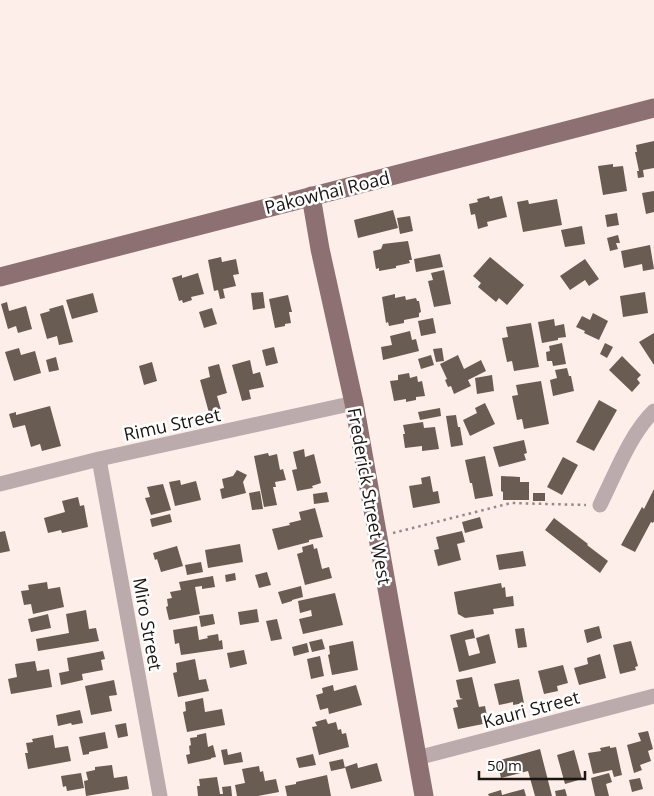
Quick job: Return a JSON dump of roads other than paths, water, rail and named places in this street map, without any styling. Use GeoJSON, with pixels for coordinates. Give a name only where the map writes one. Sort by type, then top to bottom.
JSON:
{"type":"FeatureCollection","features":[{"type":"Feature","properties":{"kind":"main road","name":"Pakowhai Road"},"geometry":{"type":"LineString","coordinates":[[0,277],[654,108]]}},
{"type":"Feature","properties":{"kind":"main road","name":"Frederick Street West"},"geometry":{"type":"LineString","coordinates":[[311,196],[320,249],[354,404],[424,796]]}},
{"type":"Feature","properties":{"kind":"street","name":"Rimu Street"},"geometry":{"type":"LineString","coordinates":[[0,484],[99,459],[354,404]]}},
{"type":"Feature","properties":{"kind":"street"},"geometry":{"type":"LineString","coordinates":[[600,504],[635,434],[654,411]]}},
{"type":"Feature","properties":{"kind":"street","name":"Miro Street"},"geometry":{"type":"LineString","coordinates":[[99,459],[160,796]]}},
{"type":"Feature","properties":{"kind":"street","name":"Kauri Street"},"geometry":{"type":"LineString","coordinates":[[417,758],[654,696]]}}]}
